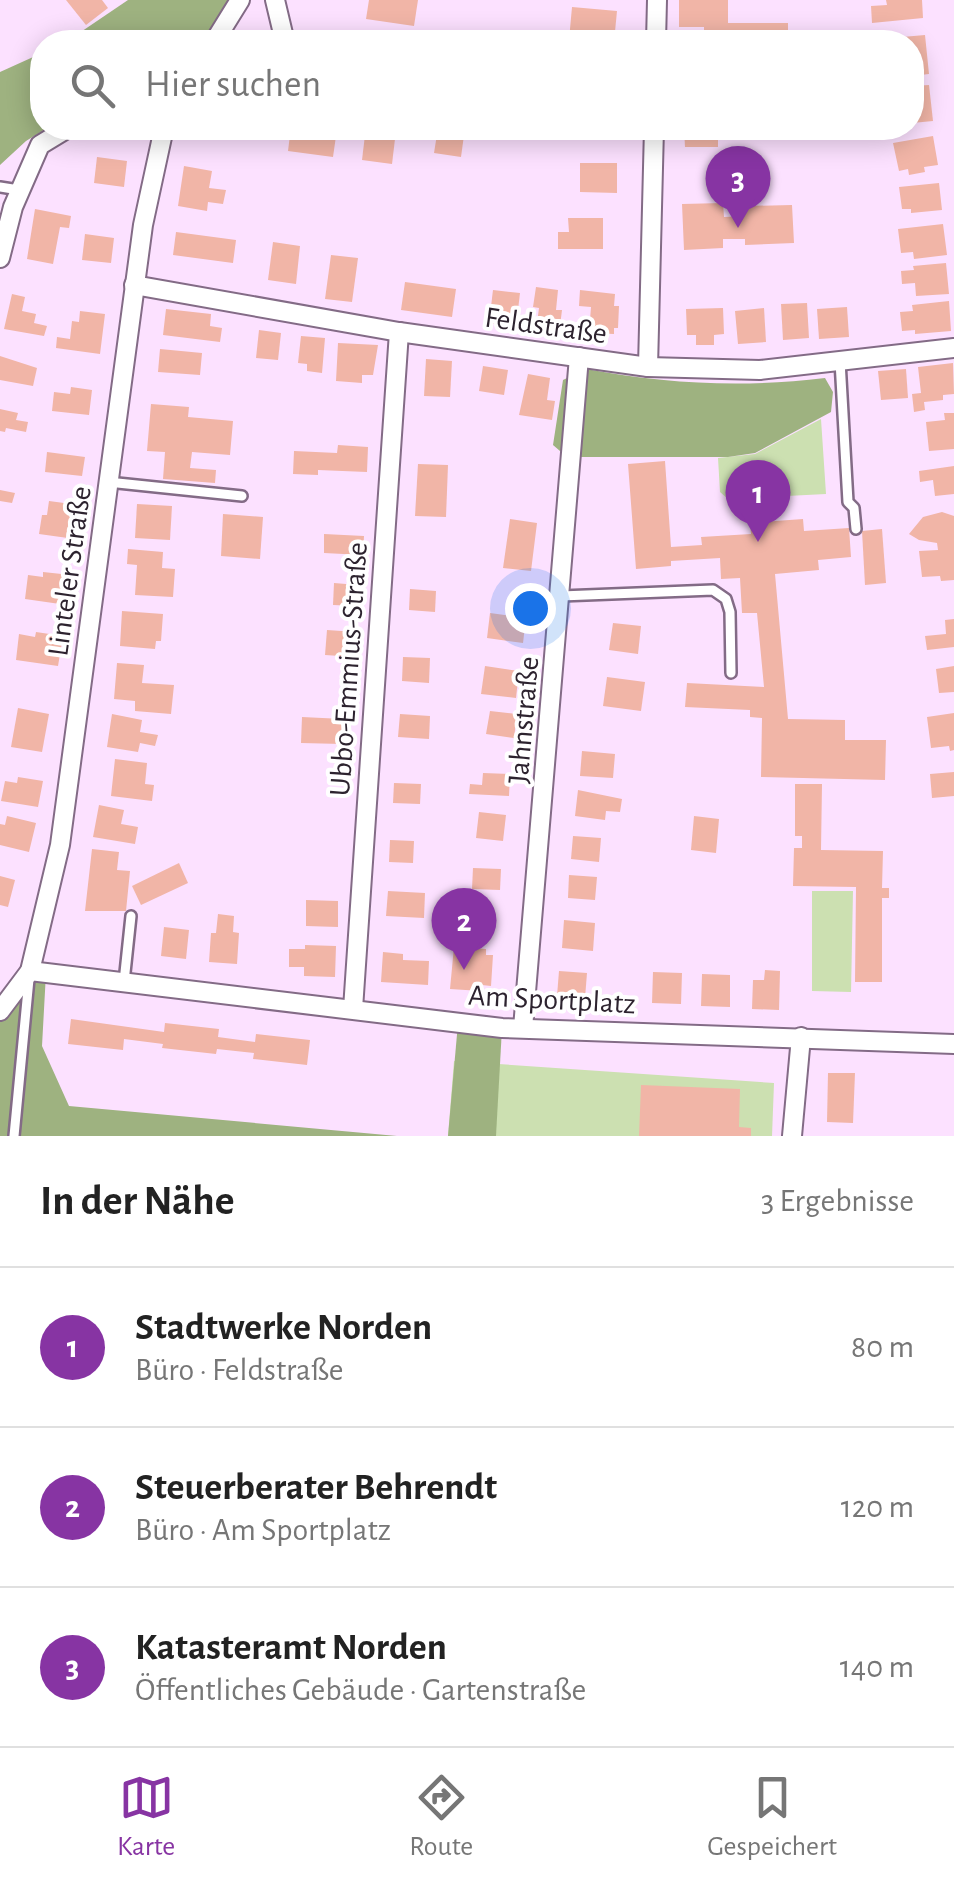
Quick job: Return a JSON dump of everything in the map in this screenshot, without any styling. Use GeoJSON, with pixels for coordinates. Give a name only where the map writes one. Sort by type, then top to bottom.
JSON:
{"type":"FeatureCollection","features":[{"type":"Feature","properties":{"kind":"street"},"geometry":{"type":"LineString","coordinates":[[221,30],[240,0]]}},
{"type":"Feature","properties":{"kind":"street"},"geometry":{"type":"LineString","coordinates":[[275,0],[283,30]]}},
{"type":"Feature","properties":{"kind":"street"},"geometry":{"type":"LineString","coordinates":[[656,30],[657,0]]}},
{"type":"Feature","properties":{"kind":"street"},"geometry":{"type":"LineString","coordinates":[[0,258],[9,188],[40,145],[48,140]]}},
{"type":"Feature","properties":{"kind":"street","name":"Linteler Straße"},"geometry":{"type":"LineString","coordinates":[[0,1011],[30,971],[60,845],[142,224],[161,140]]}},
{"type":"Feature","properties":{"kind":"street"},"geometry":{"type":"LineString","coordinates":[[648,367],[654,140]]}},
{"type":"Feature","properties":{"kind":"street","name":"Feldstraße"},"geometry":{"type":"LineString","coordinates":[[134,285],[399,332],[648,367],[760,370],[954,348]]}},
{"type":"Feature","properties":{"kind":"street","name":"Ubbo-Emmius-Straße"},"geometry":{"type":"LineString","coordinates":[[353,1009],[399,332]]}},
{"type":"Feature","properties":{"kind":"street","name":"Jahnstraße"},"geometry":{"type":"LineString","coordinates":[[523,1028],[579,357]]}},
{"type":"Feature","properties":{"kind":"street","name":"Am Sportplatz"},"geometry":{"type":"LineString","coordinates":[[30,971],[502,1028],[954,1044]]}},
{"type":"Feature","properties":{"kind":"street"},"geometry":{"type":"LineString","coordinates":[[792,1136],[801,1037]]}},
{"type":"Feature","properties":{"kind":"lane"},"geometry":{"type":"LineString","coordinates":[[840,360],[848,502],[854,508],[856,529]]}},
{"type":"Feature","properties":{"kind":"lane"},"geometry":{"type":"LineString","coordinates":[[108,482],[242,496]]}},
{"type":"Feature","properties":{"kind":"lane"},"geometry":{"type":"LineString","coordinates":[[561,596],[712,590],[726,599],[730,612],[731,673]]}},
{"type":"Feature","properties":{"kind":"lane"},"geometry":{"type":"LineString","coordinates":[[124,982],[131,916]]}},
{"type":"Feature","properties":{"kind":"lane"},"geometry":{"type":"LineString","coordinates":[[14,1136],[30,971]]}},
{"type":"Feature","properties":{"kind":"green space"},"geometry":{"type":"Polygon","coordinates":[[[128,0],[230,0],[211,30],[84,30],[128,0]]]}},
{"type":"Feature","properties":{"kind":"green space"},"geometry":{"type":"Polygon","coordinates":[[[30,58],[30,139],[0,165],[0,72],[30,58]]]}},
{"type":"Feature","properties":{"kind":"green space"},"geometry":{"type":"Polygon","coordinates":[[[586,369],[705,383],[825,378],[833,392],[831,412],[755,453],[728,457],[567,457],[553,445],[563,380],[586,369]]]}},
{"type":"Feature","properties":{"kind":"green space"},"geometry":{"type":"Polygon","coordinates":[[[821,419],[826,494],[728,499],[720,492],[718,458],[755,454],[821,419]]]}},
{"type":"Feature","properties":{"kind":"green space"},"geometry":{"type":"Polygon","coordinates":[[[812,891],[853,891],[851,992],[812,991],[812,891]]]}},
{"type":"Feature","properties":{"kind":"green space"},"geometry":{"type":"Polygon","coordinates":[[[30,971],[46,973],[42,1046],[69,1106],[397,1136],[0,1136],[0,1011],[30,971]]]}},
{"type":"Feature","properties":{"kind":"green space"},"geometry":{"type":"Polygon","coordinates":[[[458,1023],[502,1028],[496,1136],[448,1136],[458,1023]]]}},
{"type":"Feature","properties":{"kind":"green space"},"geometry":{"type":"Polygon","coordinates":[[[454,1061],[774,1083],[772,1136],[448,1136],[454,1061]]]}},
{"type":"Feature","properties":{"kind":"building"},"geometry":{"type":"Polygon","coordinates":[[[66,0],[102,0],[108,8],[86,25],[66,0]]]}},
{"type":"Feature","properties":{"kind":"building"},"geometry":{"type":"Polygon","coordinates":[[[369,0],[418,0],[414,26],[366,19],[369,0]]]}},
{"type":"Feature","properties":{"kind":"building"},"geometry":{"type":"Polygon","coordinates":[[[679,0],[728,0],[728,23],[788,23],[788,30],[679,27],[679,0]]]}},
{"type":"Feature","properties":{"kind":"building"},"geometry":{"type":"Polygon","coordinates":[[[886,0],[922,0],[923,18],[872,23],[871,6],[887,5],[886,0]]]}},
{"type":"Feature","properties":{"kind":"building"},"geometry":{"type":"Polygon","coordinates":[[[572,7],[617,11],[615,30],[570,30],[572,7]]]}},
{"type":"Feature","properties":{"kind":"building"},"geometry":{"type":"Polygon","coordinates":[[[924,35],[929,74],[924,75],[924,35]]]}},
{"type":"Feature","properties":{"kind":"building"},"geometry":{"type":"Polygon","coordinates":[[[924,85],[929,85],[933,121],[924,122],[924,85]]]}},
{"type":"Feature","properties":{"kind":"building"},"geometry":{"type":"Polygon","coordinates":[[[933,136],[938,165],[909,175],[908,169],[899,171],[893,143],[933,136]]]}},
{"type":"Feature","properties":{"kind":"building"},"geometry":{"type":"Polygon","coordinates":[[[289,140],[335,140],[333,157],[288,151],[289,140]]]}},
{"type":"Feature","properties":{"kind":"building"},"geometry":{"type":"Polygon","coordinates":[[[364,140],[395,140],[392,164],[362,160],[364,140]]]}},
{"type":"Feature","properties":{"kind":"building"},"geometry":{"type":"Polygon","coordinates":[[[436,140],[463,140],[461,157],[434,153],[436,140]]]}},
{"type":"Feature","properties":{"kind":"building"},"geometry":{"type":"Polygon","coordinates":[[[685,140],[718,140],[718,147],[685,147],[685,140]]]}},
{"type":"Feature","properties":{"kind":"building"},"geometry":{"type":"Polygon","coordinates":[[[97,157],[127,161],[124,187],[94,183],[97,157]]]}},
{"type":"Feature","properties":{"kind":"building"},"geometry":{"type":"Polygon","coordinates":[[[580,163],[617,163],[617,193],[580,192],[580,163]]]}},
{"type":"Feature","properties":{"kind":"building"},"geometry":{"type":"Polygon","coordinates":[[[184,166],[212,171],[209,188],[226,190],[223,204],[208,202],[207,211],[178,206],[184,166]]]}},
{"type":"Feature","properties":{"kind":"building"},"geometry":{"type":"Polygon","coordinates":[[[939,183],[942,210],[911,213],[911,209],[902,209],[899,187],[939,183]]]}},
{"type":"Feature","properties":{"kind":"building"},"geometry":{"type":"Polygon","coordinates":[[[723,203],[724,217],[745,216],[745,206],[792,205],[794,243],[745,245],[745,239],[723,239],[723,248],[684,250],[682,204],[723,203]]]}},
{"type":"Feature","properties":{"kind":"building"},"geometry":{"type":"Polygon","coordinates":[[[35,209],[71,216],[69,228],[60,227],[53,264],[27,259],[35,209]]]}},
{"type":"Feature","properties":{"kind":"building"},"geometry":{"type":"Polygon","coordinates":[[[568,218],[603,218],[603,249],[558,249],[558,232],[569,232],[568,218]]]}},
{"type":"Feature","properties":{"kind":"building"},"geometry":{"type":"Polygon","coordinates":[[[943,224],[947,255],[914,259],[913,252],[901,253],[898,229],[943,224]]]}},
{"type":"Feature","properties":{"kind":"building"},"geometry":{"type":"Polygon","coordinates":[[[176,232],[236,240],[233,263],[173,255],[176,232]]]}},
{"type":"Feature","properties":{"kind":"building"},"geometry":{"type":"Polygon","coordinates":[[[85,234],[114,238],[111,263],[82,260],[85,234]]]}},
{"type":"Feature","properties":{"kind":"building"},"geometry":{"type":"Polygon","coordinates":[[[273,242],[300,246],[296,284],[268,280],[273,242]]]}},
{"type":"Feature","properties":{"kind":"building"},"geometry":{"type":"Polygon","coordinates":[[[331,255],[358,258],[352,302],[325,299],[331,255]]]}},
{"type":"Feature","properties":{"kind":"building"},"geometry":{"type":"Polygon","coordinates":[[[946,263],[949,294],[916,296],[915,283],[902,284],[901,271],[946,263]]]}},
{"type":"Feature","properties":{"kind":"building"},"geometry":{"type":"Polygon","coordinates":[[[405,282],[456,289],[452,317],[401,310],[405,282]]]}},
{"type":"Feature","properties":{"kind":"building"},"geometry":{"type":"Polygon","coordinates":[[[536,287],[558,290],[556,310],[562,310],[559,334],[536,331],[536,287]]]}},
{"type":"Feature","properties":{"kind":"building"},"geometry":{"type":"Polygon","coordinates":[[[493,290],[520,293],[516,327],[489,323],[493,290]]]}},
{"type":"Feature","properties":{"kind":"building"},"geometry":{"type":"Polygon","coordinates":[[[580,290],[615,294],[614,306],[619,306],[614,334],[589,333],[591,307],[579,306],[580,290]]]}},
{"type":"Feature","properties":{"kind":"building"},"geometry":{"type":"Polygon","coordinates":[[[12,294],[25,297],[22,311],[36,314],[34,323],[47,326],[44,336],[4,329],[12,294]]]}},
{"type":"Feature","properties":{"kind":"building"},"geometry":{"type":"Polygon","coordinates":[[[949,301],[951,331],[902,331],[900,312],[913,311],[912,305],[949,301]]]}},
{"type":"Feature","properties":{"kind":"building"},"geometry":{"type":"Polygon","coordinates":[[[807,303],[809,338],[783,340],[781,304],[807,303]]]}},
{"type":"Feature","properties":{"kind":"building"},"geometry":{"type":"Polygon","coordinates":[[[847,307],[849,337],[819,339],[817,309],[847,307]]]}},
{"type":"Feature","properties":{"kind":"building"},"geometry":{"type":"Polygon","coordinates":[[[723,308],[724,334],[714,335],[714,345],[696,345],[696,335],[687,335],[686,309],[723,308]]]}},
{"type":"Feature","properties":{"kind":"building"},"geometry":{"type":"Polygon","coordinates":[[[764,308],[766,342],[738,344],[735,311],[764,308]]]}},
{"type":"Feature","properties":{"kind":"building"},"geometry":{"type":"Polygon","coordinates":[[[166,309],[211,314],[210,326],[222,328],[220,342],[163,335],[166,309]]]}},
{"type":"Feature","properties":{"kind":"building"},"geometry":{"type":"Polygon","coordinates":[[[80,311],[105,314],[100,354],[56,348],[57,337],[70,339],[72,321],[79,322],[80,311]]]}},
{"type":"Feature","properties":{"kind":"building"},"geometry":{"type":"Polygon","coordinates":[[[259,330],[281,333],[278,360],[256,358],[259,330]]]}},
{"type":"Feature","properties":{"kind":"building"},"geometry":{"type":"Polygon","coordinates":[[[301,336],[325,338],[322,373],[307,371],[307,364],[298,363],[301,336]]]}},
{"type":"Feature","properties":{"kind":"building"},"geometry":{"type":"Polygon","coordinates":[[[338,343],[378,345],[373,375],[362,375],[362,383],[336,381],[338,343]]]}},
{"type":"Feature","properties":{"kind":"building"},"geometry":{"type":"Polygon","coordinates":[[[160,349],[202,353],[200,375],[158,372],[160,349]]]}},
{"type":"Feature","properties":{"kind":"building"},"geometry":{"type":"Polygon","coordinates":[[[0,356],[37,368],[33,386],[0,380],[0,356]]]}},
{"type":"Feature","properties":{"kind":"building"},"geometry":{"type":"Polygon","coordinates":[[[426,359],[452,361],[450,397],[424,396],[426,359]]]}},
{"type":"Feature","properties":{"kind":"building"},"geometry":{"type":"Polygon","coordinates":[[[953,363],[954,394],[924,402],[925,410],[914,412],[912,394],[921,393],[918,367],[953,363]]]}},
{"type":"Feature","properties":{"kind":"building"},"geometry":{"type":"Polygon","coordinates":[[[483,366],[508,370],[504,395],[479,391],[483,366]]]}},
{"type":"Feature","properties":{"kind":"building"},"geometry":{"type":"Polygon","coordinates":[[[906,369],[908,398],[881,400],[878,371],[906,369]]]}},
{"type":"Feature","properties":{"kind":"building"},"geometry":{"type":"Polygon","coordinates":[[[528,374],[550,378],[547,400],[555,401],[552,420],[519,415],[528,374]]]}},
{"type":"Feature","properties":{"kind":"building"},"geometry":{"type":"Polygon","coordinates":[[[71,387],[92,390],[89,415],[52,411],[54,392],[70,394],[71,387]]]}},
{"type":"Feature","properties":{"kind":"building"},"geometry":{"type":"Polygon","coordinates":[[[151,404],[189,407],[188,417],[233,421],[230,455],[192,452],[190,468],[216,470],[215,483],[163,479],[165,452],[147,451],[151,404]]]}},
{"type":"Feature","properties":{"kind":"building"},"geometry":{"type":"Polygon","coordinates":[[[0,409],[18,413],[16,420],[28,422],[26,432],[6,428],[5,432],[0,431],[0,409]]]}},
{"type":"Feature","properties":{"kind":"building"},"geometry":{"type":"Polygon","coordinates":[[[944,413],[954,413],[954,449],[929,451],[926,422],[945,420],[944,413]]]}},
{"type":"Feature","properties":{"kind":"building"},"geometry":{"type":"Polygon","coordinates":[[[338,445],[368,447],[367,472],[318,470],[318,475],[293,474],[294,451],[337,453],[338,445]]]}},
{"type":"Feature","properties":{"kind":"building"},"geometry":{"type":"Polygon","coordinates":[[[47,452],[85,457],[82,476],[45,472],[47,452]]]}},
{"type":"Feature","properties":{"kind":"building"},"geometry":{"type":"Polygon","coordinates":[[[665,461],[671,547],[702,545],[701,537],[751,534],[750,523],[803,519],[804,531],[849,528],[851,557],[818,560],[819,570],[775,574],[788,719],[845,720],[845,740],[886,740],[885,780],[761,777],[762,718],[750,717],[750,710],[685,707],[687,683],[764,687],[757,613],[742,613],[740,578],[721,579],[720,558],[671,561],[671,566],[636,569],[628,464],[665,461]]]}},
{"type":"Feature","properties":{"kind":"building"},"geometry":{"type":"Polygon","coordinates":[[[418,464],[448,465],[446,517],[415,516],[418,464]]]}},
{"type":"Feature","properties":{"kind":"building"},"geometry":{"type":"Polygon","coordinates":[[[954,466],[954,494],[935,496],[933,480],[920,482],[919,471],[954,466]]]}},
{"type":"Feature","properties":{"kind":"building"},"geometry":{"type":"Polygon","coordinates":[[[0,490],[15,493],[12,503],[0,501],[0,490]]]}},
{"type":"Feature","properties":{"kind":"building"},"geometry":{"type":"Polygon","coordinates":[[[49,501],[79,505],[75,539],[39,534],[49,501]]]}},
{"type":"Feature","properties":{"kind":"building"},"geometry":{"type":"Polygon","coordinates":[[[137,504],[172,506],[170,540],[135,538],[137,504]]]}},
{"type":"Feature","properties":{"kind":"building"},"geometry":{"type":"Polygon","coordinates":[[[942,512],[954,516],[954,580],[922,577],[919,551],[938,550],[937,543],[909,534],[923,517],[942,512]]]}},
{"type":"Feature","properties":{"kind":"building"},"geometry":{"type":"Polygon","coordinates":[[[223,514],[263,517],[260,559],[221,556],[223,514]]]}},
{"type":"Feature","properties":{"kind":"building"},"geometry":{"type":"Polygon","coordinates":[[[510,519],[537,523],[531,571],[503,568],[510,519]]]}},
{"type":"Feature","properties":{"kind":"building"},"geometry":{"type":"Polygon","coordinates":[[[882,529],[886,583],[865,585],[862,531],[882,529]]]}},
{"type":"Feature","properties":{"kind":"building"},"geometry":{"type":"Polygon","coordinates":[[[324,534],[364,536],[363,555],[324,553],[324,534]]]}},
{"type":"Feature","properties":{"kind":"building"},"geometry":{"type":"Polygon","coordinates":[[[128,549],[163,552],[162,568],[175,569],[173,597],[135,595],[137,565],[127,564],[128,549]]]}},
{"type":"Feature","properties":{"kind":"building"},"geometry":{"type":"Polygon","coordinates":[[[43,572],[71,575],[67,605],[25,599],[28,575],[43,577],[43,572]]]}},
{"type":"Feature","properties":{"kind":"building"},"geometry":{"type":"Polygon","coordinates":[[[334,583],[358,585],[357,606],[333,605],[334,583]]]}},
{"type":"Feature","properties":{"kind":"building"},"geometry":{"type":"Polygon","coordinates":[[[410,589],[436,591],[435,612],[409,610],[410,589]]]}},
{"type":"Feature","properties":{"kind":"building"},"geometry":{"type":"Polygon","coordinates":[[[122,611],[163,614],[161,641],[156,641],[155,649],[120,646],[122,611]]]}},
{"type":"Feature","properties":{"kind":"building"},"geometry":{"type":"Polygon","coordinates":[[[490,613],[526,618],[523,643],[487,638],[490,613]]]}},
{"type":"Feature","properties":{"kind":"building"},"geometry":{"type":"Polygon","coordinates":[[[954,619],[954,647],[927,650],[925,636],[946,634],[945,620],[954,619]]]}},
{"type":"Feature","properties":{"kind":"building"},"geometry":{"type":"Polygon","coordinates":[[[613,623],[641,626],[638,654],[609,650],[613,623]]]}},
{"type":"Feature","properties":{"kind":"building"},"geometry":{"type":"Polygon","coordinates":[[[327,630],[356,632],[355,657],[325,655],[327,630]]]}},
{"type":"Feature","properties":{"kind":"building"},"geometry":{"type":"Polygon","coordinates":[[[36,632],[63,636],[58,666],[16,660],[19,634],[35,637],[36,632]]]}},
{"type":"Feature","properties":{"kind":"building"},"geometry":{"type":"Polygon","coordinates":[[[403,657],[430,658],[429,683],[402,681],[403,657]]]}},
{"type":"Feature","properties":{"kind":"building"},"geometry":{"type":"Polygon","coordinates":[[[117,663],[144,665],[142,683],[174,685],[171,714],[135,711],[135,701],[114,699],[117,663]]]}},
{"type":"Feature","properties":{"kind":"building"},"geometry":{"type":"Polygon","coordinates":[[[485,666],[519,671],[516,698],[481,694],[485,666]]]}},
{"type":"Feature","properties":{"kind":"building"},"geometry":{"type":"Polygon","coordinates":[[[954,666],[954,692],[939,693],[936,669],[954,666]]]}},
{"type":"Feature","properties":{"kind":"building"},"geometry":{"type":"Polygon","coordinates":[[[607,677],[645,682],[641,711],[603,706],[607,677]]]}},
{"type":"Feature","properties":{"kind":"building"},"geometry":{"type":"Polygon","coordinates":[[[18,708],[49,714],[42,752],[11,747],[18,708]]]}},
{"type":"Feature","properties":{"kind":"building"},"geometry":{"type":"Polygon","coordinates":[[[490,711],[517,714],[514,738],[486,734],[490,711]]]}},
{"type":"Feature","properties":{"kind":"building"},"geometry":{"type":"Polygon","coordinates":[[[954,713],[954,750],[950,751],[949,746],[931,748],[927,717],[954,713]]]}},
{"type":"Feature","properties":{"kind":"building"},"geometry":{"type":"Polygon","coordinates":[[[112,714],[142,720],[140,732],[158,735],[155,746],[140,743],[138,752],[107,747],[112,714]]]}},
{"type":"Feature","properties":{"kind":"building"},"geometry":{"type":"Polygon","coordinates":[[[400,714],[430,716],[429,739],[398,737],[400,714]]]}},
{"type":"Feature","properties":{"kind":"building"},"geometry":{"type":"Polygon","coordinates":[[[302,717],[343,719],[342,744],[301,743],[302,717]]]}},
{"type":"Feature","properties":{"kind":"building"},"geometry":{"type":"Polygon","coordinates":[[[582,751],[615,754],[613,778],[580,776],[582,751]]]}},
{"type":"Feature","properties":{"kind":"building"},"geometry":{"type":"Polygon","coordinates":[[[115,759],[147,763],[145,784],[154,785],[152,801],[111,796],[115,759]]]}},
{"type":"Feature","properties":{"kind":"building"},"geometry":{"type":"Polygon","coordinates":[[[954,772],[954,796],[932,798],[930,774],[954,772]]]}},
{"type":"Feature","properties":{"kind":"building"},"geometry":{"type":"Polygon","coordinates":[[[483,773],[510,774],[509,796],[469,794],[470,784],[482,785],[483,773]]]}},
{"type":"Feature","properties":{"kind":"building"},"geometry":{"type":"Polygon","coordinates":[[[18,777],[43,781],[38,807],[1,801],[5,781],[17,783],[18,777]]]}},
{"type":"Feature","properties":{"kind":"building"},"geometry":{"type":"Polygon","coordinates":[[[394,783],[421,784],[420,804],[393,803],[394,783]]]}},
{"type":"Feature","properties":{"kind":"building"},"geometry":{"type":"Polygon","coordinates":[[[795,784],[822,784],[821,850],[883,851],[882,888],[889,888],[889,898],[882,898],[882,982],[855,982],[856,887],[793,886],[794,848],[802,848],[802,836],[795,836],[795,784]]]}},
{"type":"Feature","properties":{"kind":"building"},"geometry":{"type":"Polygon","coordinates":[[[578,790],[622,799],[620,812],[606,811],[605,820],[575,816],[578,790]]]}},
{"type":"Feature","properties":{"kind":"building"},"geometry":{"type":"Polygon","coordinates":[[[99,805],[124,810],[121,824],[138,827],[135,844],[93,837],[99,805]]]}},
{"type":"Feature","properties":{"kind":"building"},"geometry":{"type":"Polygon","coordinates":[[[479,812],[506,815],[503,841],[476,838],[479,812]]]}},
{"type":"Feature","properties":{"kind":"building"},"geometry":{"type":"Polygon","coordinates":[[[7,816],[36,823],[29,852],[0,845],[0,824],[5,825],[7,816]]]}},
{"type":"Feature","properties":{"kind":"building"},"geometry":{"type":"Polygon","coordinates":[[[694,816],[719,819],[716,853],[691,850],[694,816]]]}},
{"type":"Feature","properties":{"kind":"building"},"geometry":{"type":"Polygon","coordinates":[[[573,836],[601,838],[599,862],[571,859],[573,836]]]}},
{"type":"Feature","properties":{"kind":"building"},"geometry":{"type":"Polygon","coordinates":[[[390,840],[414,841],[413,863],[389,862],[390,840]]]}},
{"type":"Feature","properties":{"kind":"building"},"geometry":{"type":"Polygon","coordinates":[[[92,849],[119,852],[117,870],[130,871],[126,911],[85,911],[92,849]]]}},
{"type":"Feature","properties":{"kind":"building"},"geometry":{"type":"Polygon","coordinates":[[[179,863],[188,883],[141,905],[132,886],[179,863]]]}},
{"type":"Feature","properties":{"kind":"building"},"geometry":{"type":"Polygon","coordinates":[[[473,868],[501,869],[500,890],[472,889],[473,868]]]}},
{"type":"Feature","properties":{"kind":"building"},"geometry":{"type":"Polygon","coordinates":[[[569,875],[597,877],[595,900],[568,898],[569,875]]]}},
{"type":"Feature","properties":{"kind":"building"},"geometry":{"type":"Polygon","coordinates":[[[0,876],[15,880],[8,907],[0,905],[0,876]]]}},
{"type":"Feature","properties":{"kind":"building"},"geometry":{"type":"Polygon","coordinates":[[[388,891],[425,893],[424,918],[386,916],[388,891]]]}},
{"type":"Feature","properties":{"kind":"building"},"geometry":{"type":"Polygon","coordinates":[[[306,900],[338,901],[338,927],[306,926],[306,900]]]}},
{"type":"Feature","properties":{"kind":"building"},"geometry":{"type":"Polygon","coordinates":[[[218,914],[234,916],[233,932],[239,933],[237,964],[209,962],[211,933],[216,933],[218,914]]]}},
{"type":"Feature","properties":{"kind":"building"},"geometry":{"type":"Polygon","coordinates":[[[564,920],[595,923],[593,951],[562,948],[564,920]]]}},
{"type":"Feature","properties":{"kind":"building"},"geometry":{"type":"Polygon","coordinates":[[[164,927],[189,930],[186,959],[161,956],[164,927]]]}},
{"type":"Feature","properties":{"kind":"building"},"geometry":{"type":"Polygon","coordinates":[[[305,945],[336,946],[335,977],[304,976],[304,967],[289,967],[289,949],[305,949],[305,945]]]}},
{"type":"Feature","properties":{"kind":"building"},"geometry":{"type":"Polygon","coordinates":[[[454,947],[486,949],[486,955],[493,955],[491,986],[482,985],[481,991],[450,989],[454,947]]]}},
{"type":"Feature","properties":{"kind":"building"},"geometry":{"type":"Polygon","coordinates":[[[383,952],[403,954],[403,960],[429,961],[428,985],[381,982],[383,952]]]}},
{"type":"Feature","properties":{"kind":"building"},"geometry":{"type":"Polygon","coordinates":[[[765,970],[780,971],[779,1010],[752,1009],[753,980],[764,980],[765,970]]]}},
{"type":"Feature","properties":{"kind":"building"},"geometry":{"type":"Polygon","coordinates":[[[559,971],[587,973],[585,998],[557,996],[559,971]]]}},
{"type":"Feature","properties":{"kind":"building"},"geometry":{"type":"Polygon","coordinates":[[[653,972],[682,973],[681,1004],[652,1003],[653,972]]]}},
{"type":"Feature","properties":{"kind":"building"},"geometry":{"type":"Polygon","coordinates":[[[702,974],[730,975],[730,1007],[701,1006],[702,974]]]}},
{"type":"Feature","properties":{"kind":"building"},"geometry":{"type":"Polygon","coordinates":[[[71,1019],[164,1032],[165,1023],[219,1029],[218,1037],[255,1042],[256,1034],[310,1040],[307,1065],[253,1059],[254,1053],[217,1049],[216,1054],[124,1039],[123,1050],[68,1044],[71,1019]]]}},
{"type":"Feature","properties":{"kind":"building"},"geometry":{"type":"Polygon","coordinates":[[[828,1073],[855,1073],[853,1123],[827,1122],[828,1073]]]}},
{"type":"Feature","properties":{"kind":"building"},"geometry":{"type":"Polygon","coordinates":[[[641,1085],[740,1089],[739,1127],[751,1128],[751,1136],[639,1136],[641,1085]]]}},
{"type":"Feature","properties":{"kind":"place","name":"Katasteramt Norden"},"geometry":{"type":"Point","coordinates":[738,228]}},
{"type":"Feature","properties":{"kind":"place","name":"Stadtwerke Norden"},"geometry":{"type":"Point","coordinates":[758,542]}},
{"type":"Feature","properties":{"kind":"place","name":"Steuerberater Behrendt"},"geometry":{"type":"Point","coordinates":[464,970]}}]}
